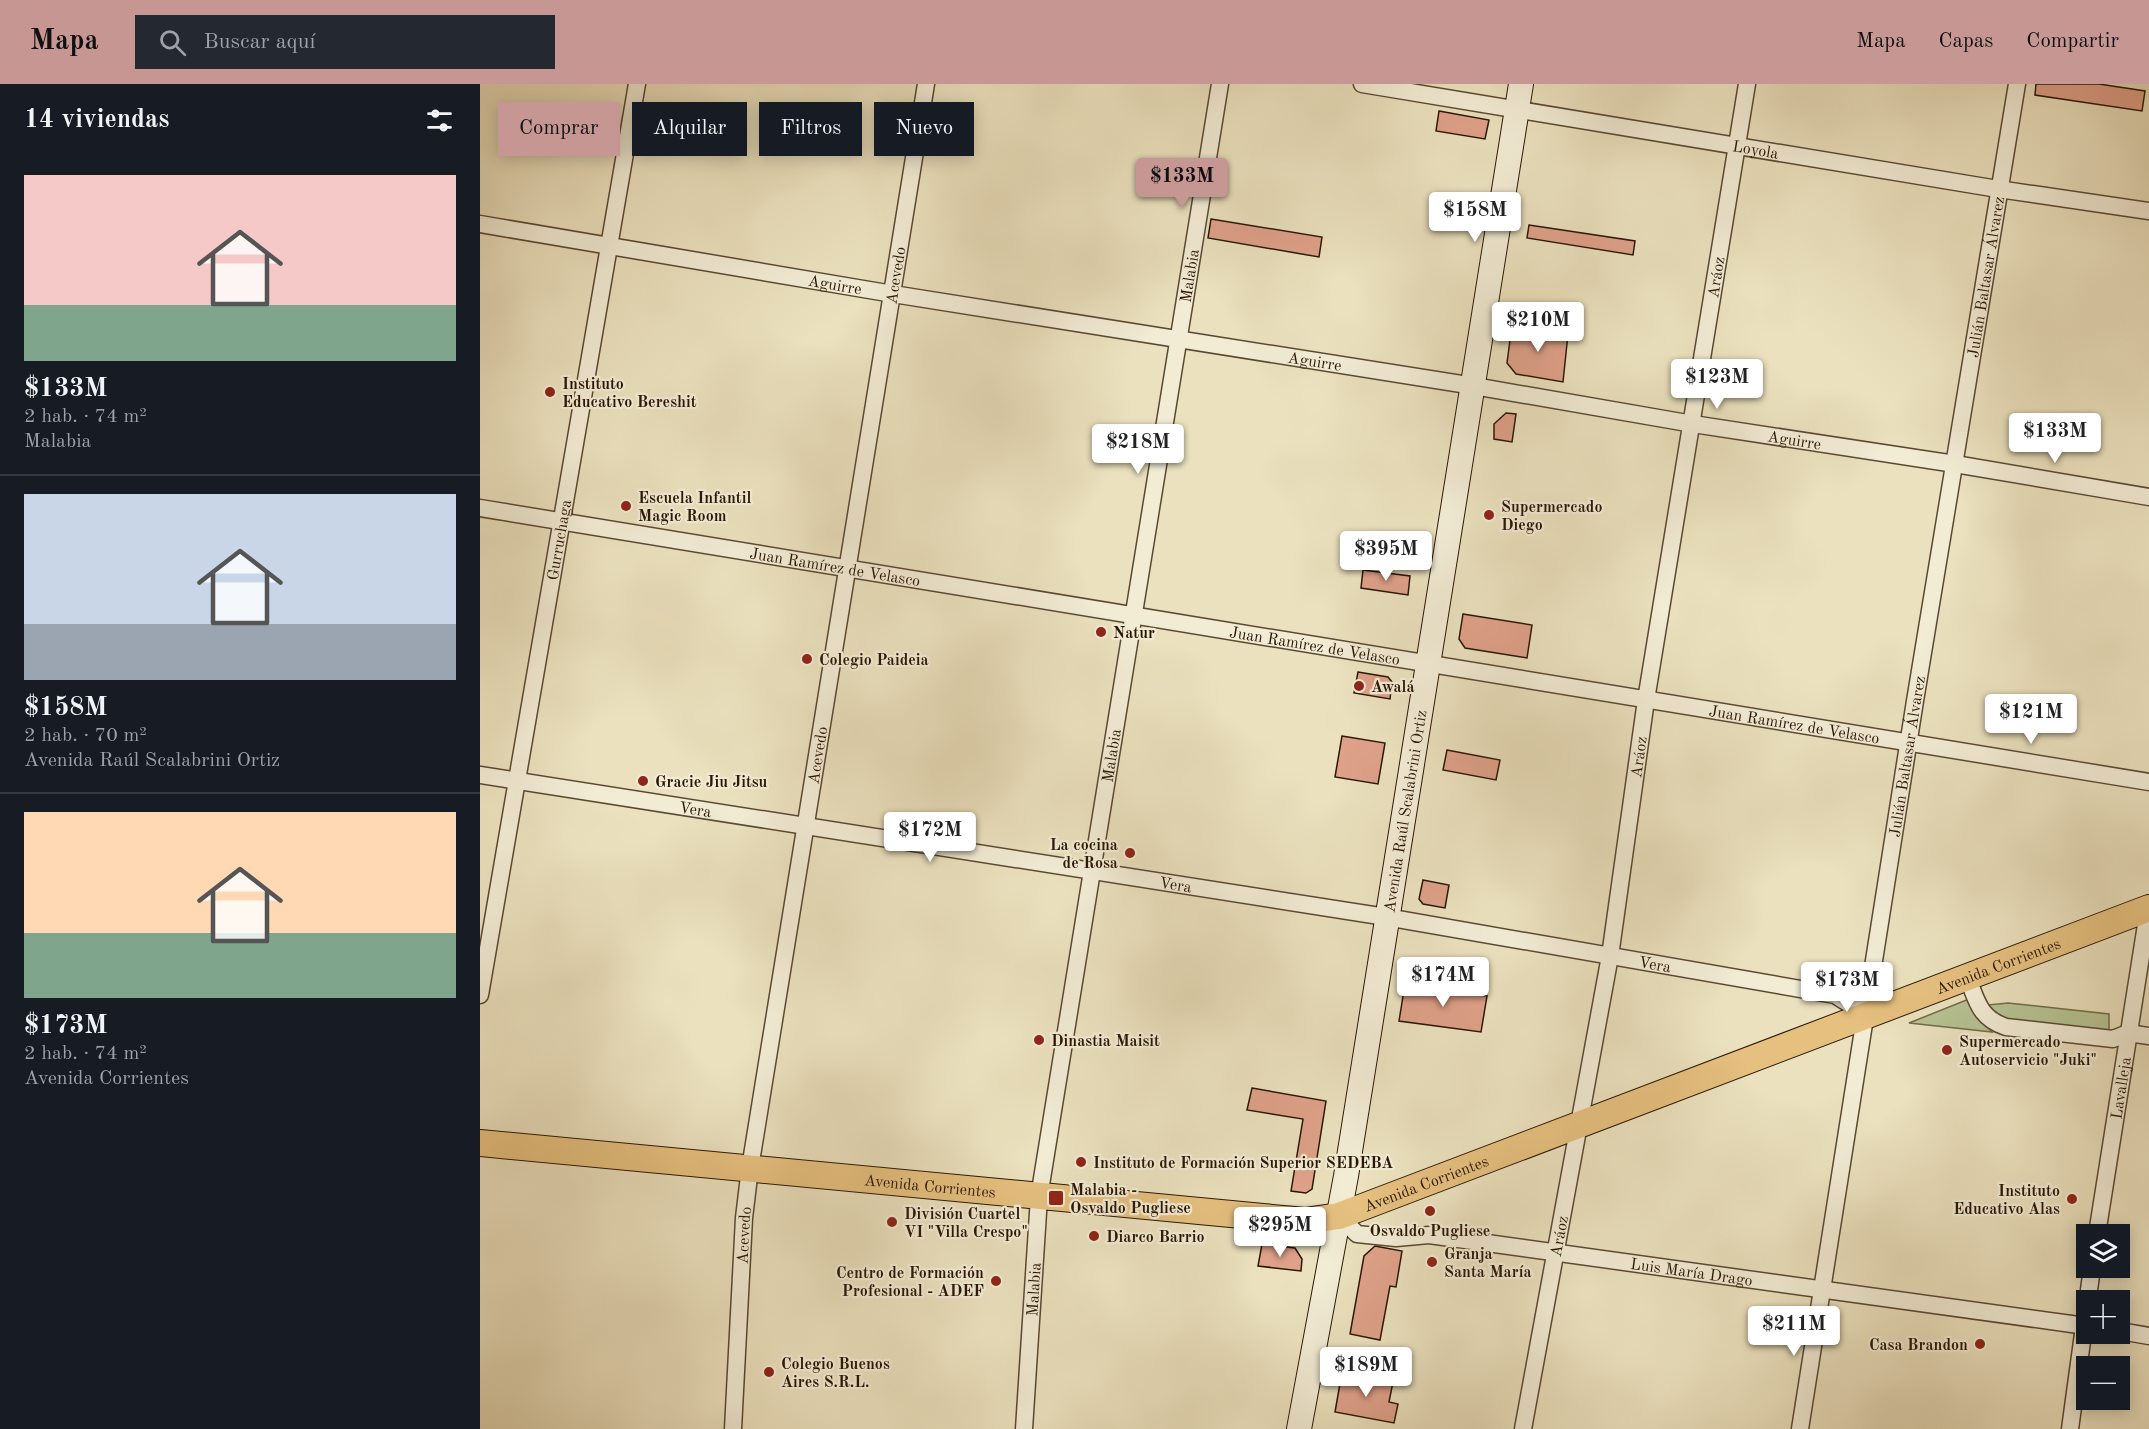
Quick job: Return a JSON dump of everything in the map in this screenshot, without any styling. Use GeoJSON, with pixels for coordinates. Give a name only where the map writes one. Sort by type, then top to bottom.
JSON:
{"type":"FeatureCollection","features":[{"type":"Feature","properties":{"kind":"main road","name":"Avenida Raúl Scalabrini Ortiz"},"geometry":{"type":"LineString","coordinates":[[1299,1429],[1339,1216],[1519,96]]}},
{"type":"Feature","properties":{"kind":"main road","name":"Avenida Corrientes"},"geometry":{"type":"LineString","coordinates":[[480,1143],[1305,1221],[1339,1216],[2149,907]]}},
{"type":"Feature","properties":{"kind":"street","name":"Gurruchaga"},"geometry":{"type":"LineString","coordinates":[[480,995],[637,84]]}},
{"type":"Feature","properties":{"kind":"street","name":"Acevedo"},"geometry":{"type":"LineString","coordinates":[[733,1429],[744,1218],[750,1168],[926,84]]}},
{"type":"Feature","properties":{"kind":"street","name":"Malabia"},"geometry":{"type":"LineString","coordinates":[[1024,1429],[1039,1197],[1221,84]]}},
{"type":"Feature","properties":{"kind":"street","name":"Loyola"},"geometry":{"type":"LineString","coordinates":[[1362,84],[1519,96],[1737,145],[1998,189],[2149,210]]}},
{"type":"Feature","properties":{"kind":"street","name":"Aráoz"},"geometry":{"type":"LineString","coordinates":[[1523,1429],[1610,956],[1646,700],[1747,84]]}},
{"type":"Feature","properties":{"kind":"street","name":"Julián Baltasar Álvarez"},"geometry":{"type":"LineString","coordinates":[[1800,1429],[1908,742],[2017,84]]}},
{"type":"Feature","properties":{"kind":"street","name":"Aguirre"},"geometry":{"type":"LineString","coordinates":[[480,224],[611,244],[893,294],[1474,386],[1693,424],[2149,497]]}},
{"type":"Feature","properties":{"kind":"street","name":"Juan Ramírez de Velasco"},"geometry":{"type":"LineString","coordinates":[[480,508],[2149,782]]}},
{"type":"Feature","properties":{"kind":"street","name":"Vera"},"geometry":{"type":"LineString","coordinates":[[480,774],[1386,917],[1835,996],[1865,1014]]}},
{"type":"Feature","properties":{"kind":"street","name":"Lavalleja"},"geometry":{"type":"LineString","coordinates":[[2099,1224],[2149,907]]}},
{"type":"Feature","properties":{"kind":"street"},"geometry":{"type":"LineString","coordinates":[[1967,976],[1983,1014],[1992,1023],[2006,1027],[2114,1039],[2128,1033],[2149,1036]]}},
{"type":"Feature","properties":{"kind":"street","name":"Luis María Drago"},"geometry":{"type":"LineString","coordinates":[[1339,1216],[1357,1234],[1396,1238],[1429,1235],[2076,1325]]}},
{"type":"Feature","properties":{"kind":"street"},"geometry":{"type":"LineString","coordinates":[[2130,1333],[2149,1336]]}},
{"type":"Feature","properties":{"kind":"street"},"geometry":{"type":"LineString","coordinates":[[2070,1429],[2082,1344]]}},
{"type":"Feature","properties":{"kind":"green space"},"geometry":{"type":"Polygon","coordinates":[[[1969,999],[1976,1015],[1992,1032],[1909,1023],[1969,999]]]}},
{"type":"Feature","properties":{"kind":"green space"},"geometry":{"type":"Polygon","coordinates":[[[2008,1003],[2109,1014],[2109,1034],[2002,1020],[1987,1005],[2008,1003]]]}},
{"type":"Feature","properties":{"kind":"building"},"geometry":{"type":"Polygon","coordinates":[[[2036,84],[2099,84],[2145,91],[2142,111],[2035,95],[2036,84]]]}},
{"type":"Feature","properties":{"kind":"building"},"geometry":{"type":"Polygon","coordinates":[[[1439,111],[1489,120],[1485,139],[1436,131],[1439,111]]]}},
{"type":"Feature","properties":{"kind":"building"},"geometry":{"type":"Polygon","coordinates":[[[1211,219],[1322,237],[1319,257],[1208,238],[1211,219]]]}},
{"type":"Feature","properties":{"kind":"building"},"geometry":{"type":"Polygon","coordinates":[[[1529,225],[1635,241],[1633,255],[1527,238],[1529,225]]]}},
{"type":"Feature","properties":{"kind":"building"},"geometry":{"type":"Polygon","coordinates":[[[1512,325],[1568,334],[1563,382],[1516,374],[1507,363],[1512,325]]]}},
{"type":"Feature","properties":{"kind":"building"},"geometry":{"type":"Polygon","coordinates":[[[1506,413],[1516,414],[1512,442],[1494,439],[1494,424],[1506,413]]]}},
{"type":"Feature","properties":{"kind":"building"},"geometry":{"type":"Polygon","coordinates":[[[1363,570],[1410,576],[1408,595],[1361,588],[1363,570]]]}},
{"type":"Feature","properties":{"kind":"building"},"geometry":{"type":"Polygon","coordinates":[[[1463,614],[1532,625],[1527,658],[1465,648],[1459,639],[1463,614]]]}},
{"type":"Feature","properties":{"kind":"building"},"geometry":{"type":"Polygon","coordinates":[[[1358,672],[1388,677],[1392,682],[1390,699],[1354,693],[1358,672]]]}},
{"type":"Feature","properties":{"kind":"building"},"geometry":{"type":"Polygon","coordinates":[[[1342,736],[1385,743],[1378,784],[1335,777],[1342,736]]]}},
{"type":"Feature","properties":{"kind":"building"},"geometry":{"type":"Polygon","coordinates":[[[1447,750],[1500,760],[1496,780],[1443,770],[1447,750]]]}},
{"type":"Feature","properties":{"kind":"building"},"geometry":{"type":"Polygon","coordinates":[[[1423,880],[1449,885],[1445,908],[1423,904],[1419,899],[1423,880]]]}},
{"type":"Feature","properties":{"kind":"building"},"geometry":{"type":"Polygon","coordinates":[[[1405,984],[1487,996],[1481,1032],[1399,1021],[1405,984]]]}},
{"type":"Feature","properties":{"kind":"building"},"geometry":{"type":"Polygon","coordinates":[[[1252,1088],[1326,1101],[1312,1189],[1306,1193],[1291,1191],[1303,1119],[1247,1110],[1252,1088]]]}},
{"type":"Feature","properties":{"kind":"building"},"geometry":{"type":"Polygon","coordinates":[[[1262,1244],[1295,1248],[1302,1259],[1301,1271],[1258,1266],[1262,1244]]]}},
{"type":"Feature","properties":{"kind":"building"},"geometry":{"type":"Polygon","coordinates":[[[1375,1246],[1402,1251],[1396,1287],[1390,1286],[1380,1340],[1350,1334],[1364,1256],[1375,1246]]]}},
{"type":"Feature","properties":{"kind":"building"},"geometry":{"type":"Polygon","coordinates":[[[1342,1372],[1393,1382],[1389,1402],[1398,1404],[1394,1423],[1335,1412],[1342,1372]]]}},
{"type":"Feature","properties":{"kind":"place","name":"Instituto Educativo Bereshit"},"geometry":{"type":"Point","coordinates":[550,392]}},
{"type":"Feature","properties":{"kind":"place","name":"Escuela Infantil Magic Room"},"geometry":{"type":"Point","coordinates":[626,506]}},
{"type":"Feature","properties":{"kind":"place","name":"Supermercado Diego"},"geometry":{"type":"Point","coordinates":[1489,515]}},
{"type":"Feature","properties":{"kind":"place","name":"Natur"},"geometry":{"type":"Point","coordinates":[1101,632]}},
{"type":"Feature","properties":{"kind":"place","name":"Colegio Paideia"},"geometry":{"type":"Point","coordinates":[807,659]}},
{"type":"Feature","properties":{"kind":"place","name":"Awalá"},"geometry":{"type":"Point","coordinates":[1359,686]}},
{"type":"Feature","properties":{"kind":"place","name":"Gracie Jiu Jitsu"},"geometry":{"type":"Point","coordinates":[643,781]}},
{"type":"Feature","properties":{"kind":"place","name":"La cocina de Rosa"},"geometry":{"type":"Point","coordinates":[1130,853]}},
{"type":"Feature","properties":{"kind":"place","name":"Dinastia Maisit"},"geometry":{"type":"Point","coordinates":[1039,1040]}},
{"type":"Feature","properties":{"kind":"place","name":"Supermercado Autoservicio \"Juki\""},"geometry":{"type":"Point","coordinates":[1947,1050]}},
{"type":"Feature","properties":{"kind":"place","name":"Instituto de Formación Superior SEDEBA"},"geometry":{"type":"Point","coordinates":[1081,1162]}},
{"type":"Feature","properties":{"kind":"place","name":"Malabia - Osvaldo Pugliese"},"geometry":{"type":"Point","coordinates":[1056,1198]}},
{"type":"Feature","properties":{"kind":"place","name":"Instituto Educativo Alas"},"geometry":{"type":"Point","coordinates":[2072,1199]}},
{"type":"Feature","properties":{"kind":"place","name":"Osvaldo Pugliese"},"geometry":{"type":"Point","coordinates":[1430,1211]}},
{"type":"Feature","properties":{"kind":"place","name":"División Cuartel VI \"Villa Crespo\""},"geometry":{"type":"Point","coordinates":[892,1222]}},
{"type":"Feature","properties":{"kind":"place","name":"Diarco Barrio"},"geometry":{"type":"Point","coordinates":[1094,1236]}},
{"type":"Feature","properties":{"kind":"place","name":"Granja Santa María"},"geometry":{"type":"Point","coordinates":[1432,1262]}},
{"type":"Feature","properties":{"kind":"place","name":"Centro de Formación Profesional - ADEF"},"geometry":{"type":"Point","coordinates":[996,1281]}},
{"type":"Feature","properties":{"kind":"place","name":"Casa Brandon"},"geometry":{"type":"Point","coordinates":[1980,1344]}},
{"type":"Feature","properties":{"kind":"place","name":"Colegio Buenos Aires S.R.L."},"geometry":{"type":"Point","coordinates":[769,1372]}}]}
